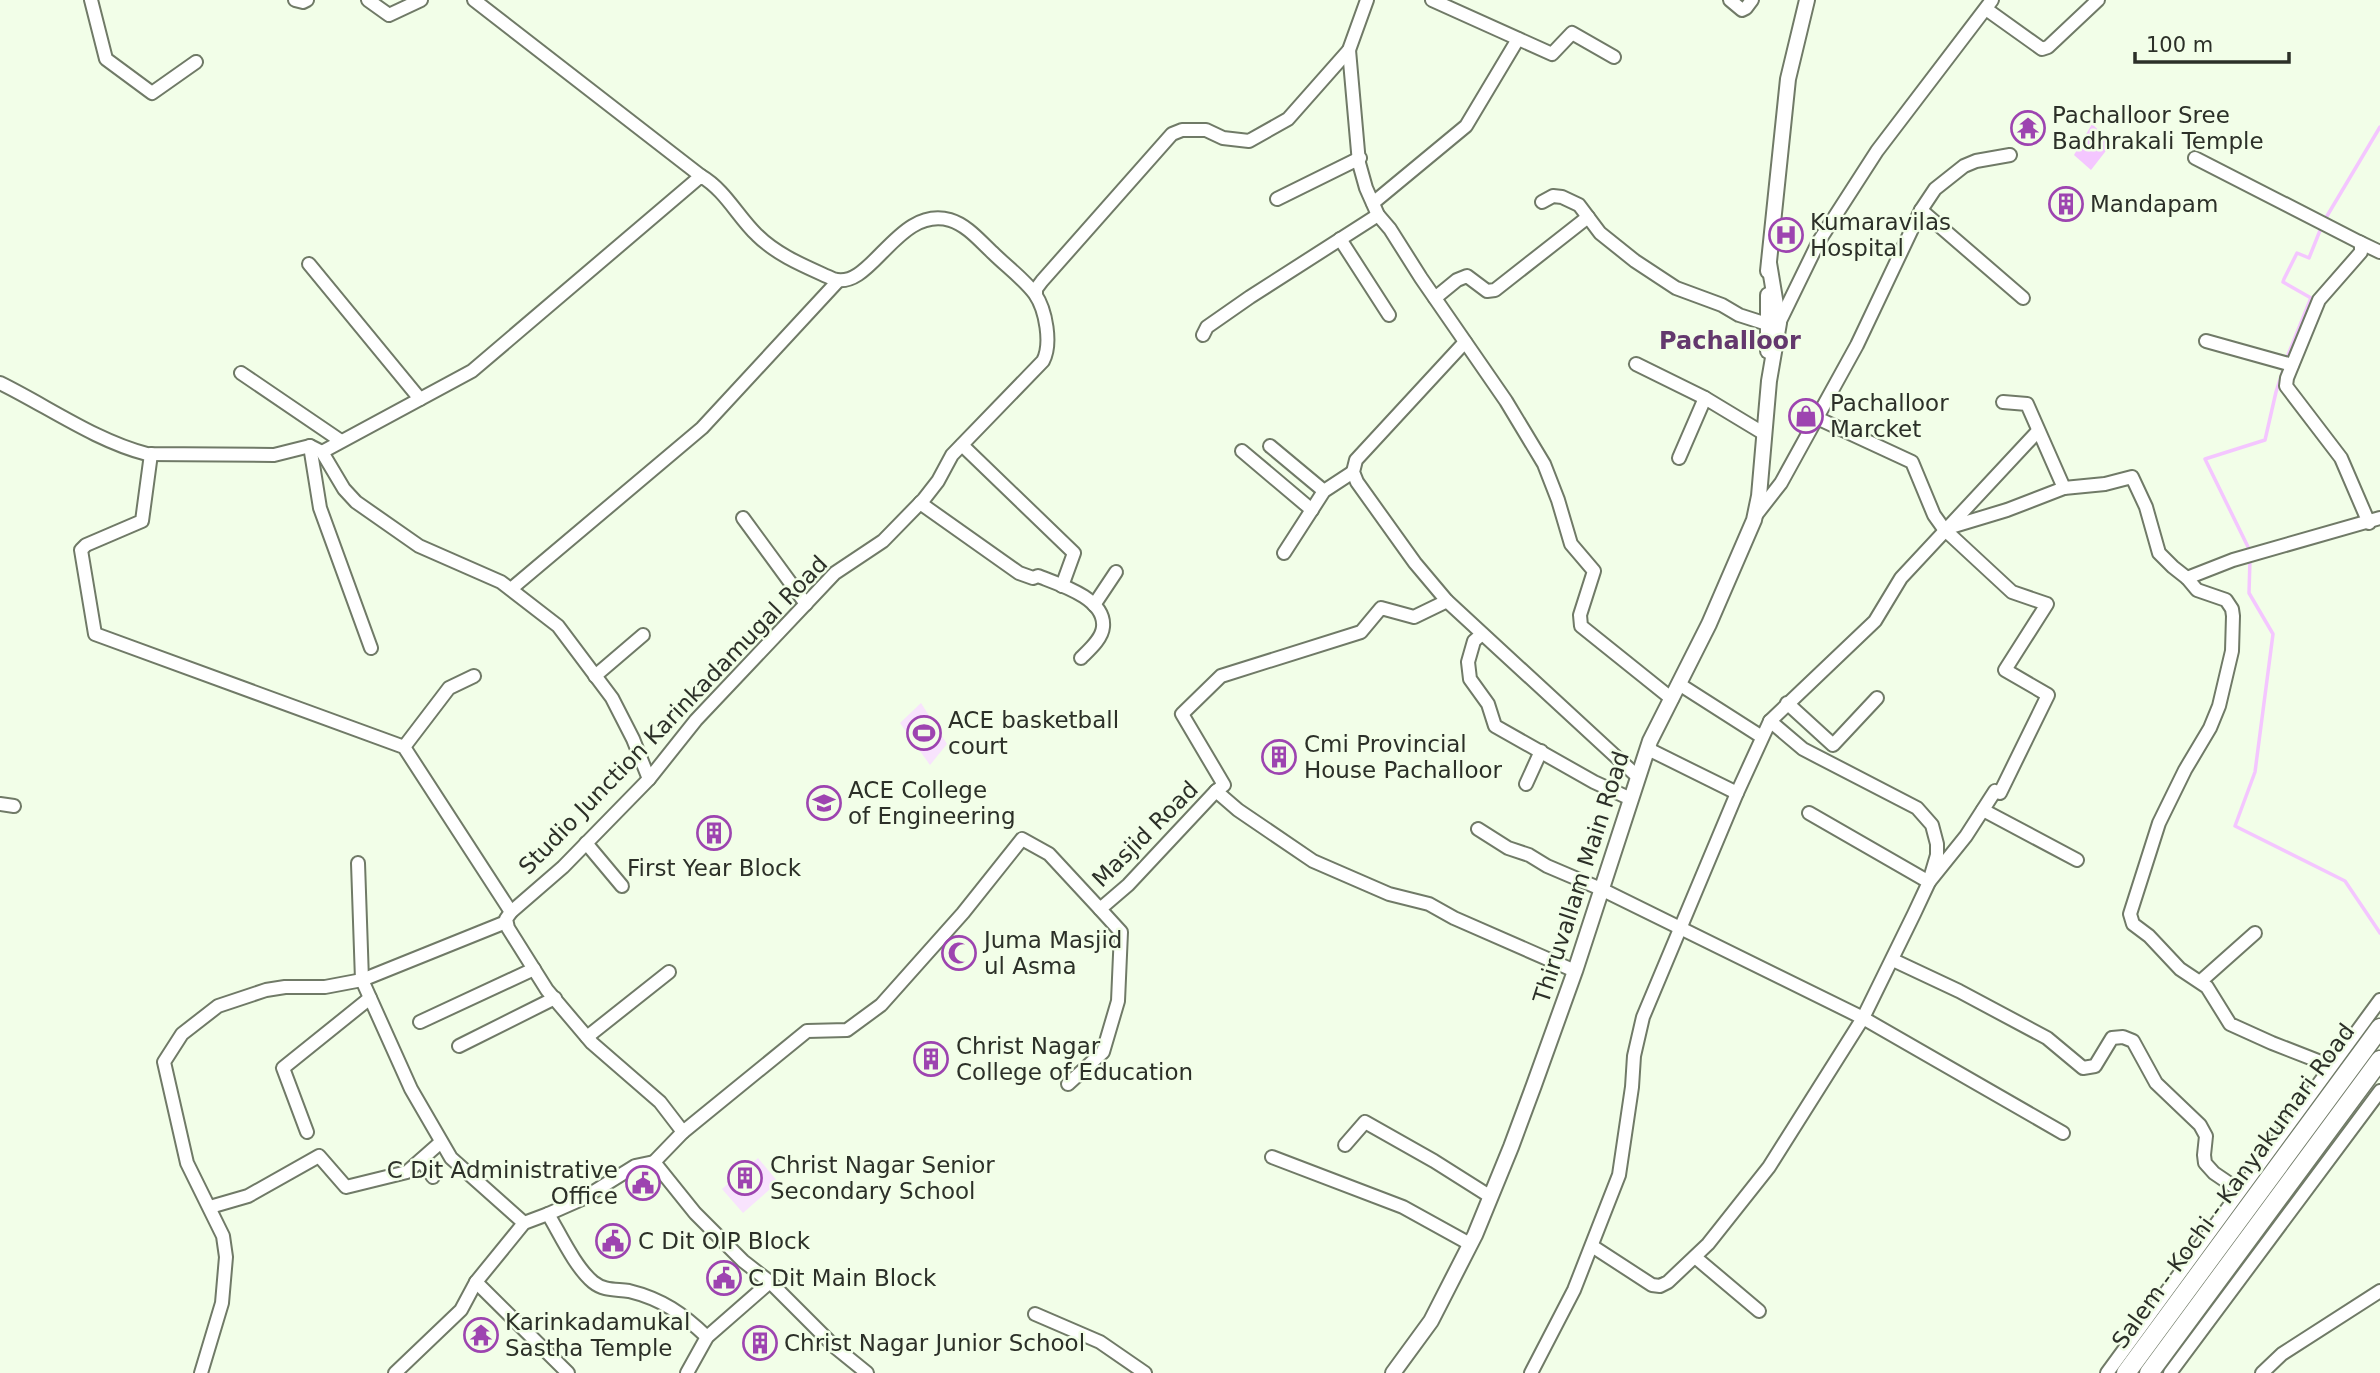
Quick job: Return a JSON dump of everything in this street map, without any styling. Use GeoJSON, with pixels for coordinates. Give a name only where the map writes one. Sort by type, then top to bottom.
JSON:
{"type":"FeatureCollection","features":[{"type":"Feature","properties":{"kind":"highway","name":"Salem - Kochi - Kanyakumari Road"},"geometry":{"type":"LineString","coordinates":[[2126,1373],[2380,1028]]}},
{"type":"Feature","properties":{"kind":"highway","name":"Salem - Kochi - Kanyakumari Road"},"geometry":{"type":"LineString","coordinates":[[2149,1373],[2380,1060]]}},
{"type":"Feature","properties":{"kind":"main road","name":"Thiruvallam Main Road"},"geometry":{"type":"LineString","coordinates":[[1393,1373],[1431,1321],[1470,1244],[1490,1197],[1575,971],[1648,749],[1709,624],[1756,515],[1773,323],[1769,263],[1788,79],[1807,0]]}},
{"type":"Feature","properties":{"kind":"street"},"geometry":{"type":"LineString","coordinates":[[91,0],[106,60],[152,93],[196,62]]}},
{"type":"Feature","properties":{"kind":"street"},"geometry":{"type":"LineString","coordinates":[[295,0],[307,0]]}},
{"type":"Feature","properties":{"kind":"street"},"geometry":{"type":"LineString","coordinates":[[368,0],[389,15],[421,0]]}},
{"type":"Feature","properties":{"kind":"street"},"geometry":{"type":"LineString","coordinates":[[474,0],[712,182],[769,246],[838,281]]}},
{"type":"Feature","properties":{"kind":"street"},"geometry":{"type":"LineString","coordinates":[[1036,295],[1042,281],[1172,134],[1189,129],[1206,130],[1223,138],[1249,141],[1288,119],[1349,50],[1367,0]]}},
{"type":"Feature","properties":{"kind":"street"},"geometry":{"type":"LineString","coordinates":[[1432,0],[1552,54],[1572,33],[1614,57]]}},
{"type":"Feature","properties":{"kind":"street"},"geometry":{"type":"LineString","coordinates":[[1730,0],[1743,10],[1752,0]]}},
{"type":"Feature","properties":{"kind":"street"},"geometry":{"type":"LineString","coordinates":[[1542,202],[1553,196],[1579,205],[1600,233],[1676,288],[1722,305],[1738,315],[1773,323],[1819,241],[1877,151],[1989,4],[2042,49],[2048,47],[2098,0]]}},
{"type":"Feature","properties":{"kind":"street"},"geometry":{"type":"LineString","coordinates":[[1203,335],[1207,327],[1340,239],[1466,126],[1518,39]]}},
{"type":"Feature","properties":{"kind":"street"},"geometry":{"type":"LineString","coordinates":[[1349,50],[1363,177],[1376,209],[1506,401],[1544,464],[1571,544],[1593,568],[1594,575],[1580,615],[1581,626],[1672,698]]}},
{"type":"Feature","properties":{"kind":"street"},"geometry":{"type":"LineString","coordinates":[[1756,515],[1781,483],[1817,418],[1857,345],[1921,210],[1935,189],[1964,166],[2010,155]]}},
{"type":"Feature","properties":{"kind":"street"},"geometry":{"type":"LineString","coordinates":[[1277,199],[1360,158]]}},
{"type":"Feature","properties":{"kind":"street"},"geometry":{"type":"LineString","coordinates":[[2195,158],[2380,253]]}},
{"type":"Feature","properties":{"kind":"street"},"geometry":{"type":"LineString","coordinates":[[0,383],[108,440],[154,459],[274,455],[316,449],[341,442],[472,371],[701,176]]}},
{"type":"Feature","properties":{"kind":"street"},"geometry":{"type":"LineString","coordinates":[[1921,210],[2023,298]]}},
{"type":"Feature","properties":{"kind":"street"},"geometry":{"type":"LineString","coordinates":[[1435,298],[1457,280],[1467,276],[1487,291],[1495,289],[1588,218]]}},
{"type":"Feature","properties":{"kind":"street"},"geometry":{"type":"LineString","coordinates":[[511,590],[702,428],[838,281],[854,278],[913,226],[933,219],[950,220],[970,232],[1036,295]]}},
{"type":"Feature","properties":{"kind":"street"},"geometry":{"type":"LineString","coordinates":[[1340,239],[1389,315]]}},
{"type":"Feature","properties":{"kind":"street"},"geometry":{"type":"LineString","coordinates":[[2188,578],[2233,560],[2374,521],[2341,458],[2287,390],[2292,365],[2319,300],[2361,252],[2359,242]]}},
{"type":"Feature","properties":{"kind":"street"},"geometry":{"type":"LineString","coordinates":[[309,264],[420,399]]}},
{"type":"Feature","properties":{"kind":"street","name":"Studio Junction Karinkadamugal Road"},"geometry":{"type":"LineString","coordinates":[[201,1373],[222,1303],[226,1257],[223,1236],[187,1163],[164,1062],[182,1034],[218,1006],[266,990],[325,987],[362,980],[508,917],[564,867],[649,779],[696,720],[835,573],[883,541],[920,503],[938,481],[952,455],[1044,362],[1047,354],[1046,325],[1036,295]]}},
{"type":"Feature","properties":{"kind":"street"},"geometry":{"type":"LineString","coordinates":[[2206,341],[2292,365]]}},
{"type":"Feature","properties":{"kind":"street"},"geometry":{"type":"LineString","coordinates":[[1465,342],[1356,460],[1353,472],[1357,482],[1415,563],[1447,601],[1638,777]]}},
{"type":"Feature","properties":{"kind":"street"},"geometry":{"type":"LineString","coordinates":[[1636,364],[1705,398],[1763,433]]}},
{"type":"Feature","properties":{"kind":"street"},"geometry":{"type":"LineString","coordinates":[[241,373],[341,442]]}},
{"type":"Feature","properties":{"kind":"street"},"geometry":{"type":"LineString","coordinates":[[1679,458],[1705,398]]}},
{"type":"Feature","properties":{"kind":"street"},"geometry":{"type":"LineString","coordinates":[[2003,402],[2028,404],[2064,488]]}},
{"type":"Feature","properties":{"kind":"street"},"geometry":{"type":"LineString","coordinates":[[1817,418],[1912,462],[1934,515],[1944,529],[2012,592],[2047,604],[2005,670],[2048,695],[2000,793],[1996,791],[1966,836],[1929,882]]}},
{"type":"Feature","properties":{"kind":"street"},"geometry":{"type":"LineString","coordinates":[[1531,1373],[1574,1290],[1619,1175],[1634,1056],[1643,1017],[1770,721],[1875,621],[1901,578],[2038,431]]}},
{"type":"Feature","properties":{"kind":"street"},"geometry":{"type":"LineString","coordinates":[[962,445],[1074,553],[1062,586]]}},
{"type":"Feature","properties":{"kind":"street"},"geometry":{"type":"LineString","coordinates":[[1270,446],[1324,491]]}},
{"type":"Feature","properties":{"kind":"street"},"geometry":{"type":"LineString","coordinates":[[316,449],[356,502],[419,546],[485,573],[558,626],[611,698],[633,739],[649,779]]}},
{"type":"Feature","properties":{"kind":"street"},"geometry":{"type":"LineString","coordinates":[[316,449],[320,508],[371,648]]}},
{"type":"Feature","properties":{"kind":"street"},"geometry":{"type":"LineString","coordinates":[[1242,451],[1312,510]]}},
{"type":"Feature","properties":{"kind":"street"},"geometry":{"type":"LineString","coordinates":[[154,459],[141,523],[86,545],[81,550],[95,635],[404,747],[508,917],[534,969],[587,1037],[660,1102],[682,1132],[654,1162],[635,1166],[582,1199],[524,1223],[476,1282],[461,1310],[395,1373]]}},
{"type":"Feature","properties":{"kind":"street"},"geometry":{"type":"LineString","coordinates":[[1284,553],[1324,491],[1353,472]]}},
{"type":"Feature","properties":{"kind":"street"},"geometry":{"type":"LineString","coordinates":[[1944,529],[2007,510],[2064,488],[2105,484],[2132,477],[2146,507],[2159,553],[2188,578],[2197,590],[2226,600],[2232,609],[2232,651],[2220,706],[2159,823],[2130,914],[2133,924],[2149,936],[2180,970],[2201,981],[2212,994],[2225,1018],[2236,1028],[2331,1066]]}},
{"type":"Feature","properties":{"kind":"street"},"geometry":{"type":"LineString","coordinates":[[920,503],[1019,573],[1033,578],[1038,576],[1079,592],[1094,605],[1100,614],[1103,630],[1081,658]]}},
{"type":"Feature","properties":{"kind":"street"},"geometry":{"type":"LineString","coordinates":[[743,518],[806,604]]}},
{"type":"Feature","properties":{"kind":"street"},"geometry":{"type":"LineString","coordinates":[[1094,605],[1116,572]]}},
{"type":"Feature","properties":{"kind":"street"},"geometry":{"type":"LineString","coordinates":[[1216,791],[1224,785],[1182,714],[1221,676],[1361,632],[1381,608],[1414,617],[1447,601]]}},
{"type":"Feature","properties":{"kind":"street"},"geometry":{"type":"LineString","coordinates":[[1482,634],[1474,642],[1468,662],[1470,679],[1488,704],[1495,726],[1594,782],[1631,799]]}},
{"type":"Feature","properties":{"kind":"street"},"geometry":{"type":"LineString","coordinates":[[595,676],[643,635]]}},
{"type":"Feature","properties":{"kind":"street"},"geometry":{"type":"LineString","coordinates":[[404,747],[449,688],[474,676]]}},
{"type":"Feature","properties":{"kind":"street"},"geometry":{"type":"LineString","coordinates":[[1679,684],[1762,737]]}},
{"type":"Feature","properties":{"kind":"street"},"geometry":{"type":"LineString","coordinates":[[1787,703],[1833,745],[1877,698]]}},
{"type":"Feature","properties":{"kind":"street"},"geometry":{"type":"LineString","coordinates":[[1592,1246],[1652,1285],[1660,1286],[1668,1282],[1708,1244],[1769,1167],[1863,1018],[1929,882],[1935,864],[1937,844],[1932,825],[1926,817],[1900,798],[1803,749],[1770,721]]}},
{"type":"Feature","properties":{"kind":"street"},"geometry":{"type":"LineString","coordinates":[[1648,749],[1737,793]]}},
{"type":"Feature","properties":{"kind":"street"},"geometry":{"type":"LineString","coordinates":[[1527,784],[1541,751]]}},
{"type":"Feature","properties":{"kind":"street","name":"Masjid Road"},"geometry":{"type":"LineString","coordinates":[[682,1132],[807,1031],[847,1030],[881,1005],[962,913],[1022,839],[1049,855],[1100,909],[1128,885],[1216,791],[1238,810],[1313,861],[1389,894],[1429,904],[1454,918],[1575,971]]}},
{"type":"Feature","properties":{"kind":"street"},"geometry":{"type":"LineString","coordinates":[[0,804],[14,806]]}},
{"type":"Feature","properties":{"kind":"street"},"geometry":{"type":"LineString","coordinates":[[1983,810],[2077,860]]}},
{"type":"Feature","properties":{"kind":"street"},"geometry":{"type":"LineString","coordinates":[[1809,813],[1929,882]]}},
{"type":"Feature","properties":{"kind":"street"},"geometry":{"type":"LineString","coordinates":[[1478,829],[1508,848],[1601,889],[1863,1018],[2063,1133]]}},
{"type":"Feature","properties":{"kind":"street"},"geometry":{"type":"LineString","coordinates":[[586,843],[622,886]]}},
{"type":"Feature","properties":{"kind":"street"},"geometry":{"type":"LineString","coordinates":[[358,863],[362,980],[411,1089],[451,1158],[524,1223]]}},
{"type":"Feature","properties":{"kind":"street"},"geometry":{"type":"LineString","coordinates":[[1068,1084],[1103,1052],[1118,1001],[1121,932],[1100,909]]}},
{"type":"Feature","properties":{"kind":"street"},"geometry":{"type":"LineString","coordinates":[[2201,981],[2255,933]]}},
{"type":"Feature","properties":{"kind":"street"},"geometry":{"type":"LineString","coordinates":[[1893,960],[1959,991],[2047,1038],[2083,1068],[2095,1066],[2112,1038],[2117,1036],[2133,1041],[2157,1083],[2200,1125],[2206,1136],[2205,1163],[2239,1190]]}},
{"type":"Feature","properties":{"kind":"street"},"geometry":{"type":"LineString","coordinates":[[420,1022],[534,969]]}},
{"type":"Feature","properties":{"kind":"street"},"geometry":{"type":"LineString","coordinates":[[587,1037],[669,972]]}},
{"type":"Feature","properties":{"kind":"street"},"geometry":{"type":"LineString","coordinates":[[307,1132],[283,1068],[370,998]]}},
{"type":"Feature","properties":{"kind":"street"},"geometry":{"type":"LineString","coordinates":[[458,1046],[555,998]]}},
{"type":"Feature","properties":{"kind":"street"},"geometry":{"type":"LineString","coordinates":[[2106,1373],[2380,1000]]}},
{"type":"Feature","properties":{"kind":"street"},"geometry":{"type":"LineString","coordinates":[[2170,1373],[2380,1091]]}},
{"type":"Feature","properties":{"kind":"street"},"geometry":{"type":"LineString","coordinates":[[1345,1145],[1365,1122],[1490,1197]]}},
{"type":"Feature","properties":{"kind":"street"},"geometry":{"type":"LineString","coordinates":[[210,1206],[248,1196],[319,1156],[345,1187],[407,1172],[441,1142]]}},
{"type":"Feature","properties":{"kind":"street"},"geometry":{"type":"LineString","coordinates":[[1272,1157],[1403,1207],[1470,1244]]}},
{"type":"Feature","properties":{"kind":"street"},"geometry":{"type":"LineString","coordinates":[[421,1160],[433,1177]]}},
{"type":"Feature","properties":{"kind":"street"},"geometry":{"type":"LineString","coordinates":[[654,1162],[695,1213],[743,1261],[770,1282],[835,1347],[867,1373]]}},
{"type":"Feature","properties":{"kind":"street"},"geometry":{"type":"LineString","coordinates":[[548,1214],[581,1268],[593,1281],[605,1289],[630,1292],[668,1305],[707,1337]]}},
{"type":"Feature","properties":{"kind":"street"},"geometry":{"type":"LineString","coordinates":[[1695,1257],[1759,1311]]}},
{"type":"Feature","properties":{"kind":"street"},"geometry":{"type":"LineString","coordinates":[[476,1282],[568,1373]]}},
{"type":"Feature","properties":{"kind":"street"},"geometry":{"type":"LineString","coordinates":[[687,1373],[707,1337],[770,1282]]}},
{"type":"Feature","properties":{"kind":"street"},"geometry":{"type":"LineString","coordinates":[[2262,1373],[2298,1343],[2380,1291]]}},
{"type":"Feature","properties":{"kind":"street"},"geometry":{"type":"LineString","coordinates":[[1035,1314],[1100,1342],[1145,1373]]}},
{"type":"Feature","properties":{"kind":"shaded area"},"geometry":{"type":"Polygon","coordinates":[[[2092,124],[2112,143],[2091,170],[2074,155],[2092,124]]]}},
{"type":"Feature","properties":{"kind":"shaded area","name":"ACE basketball court"},"geometry":{"type":"Polygon","coordinates":[[[921,703],[947,744],[930,765],[900,723],[921,703]]]}},
{"type":"Feature","properties":{"kind":"shaded area"},"geometry":{"type":"Polygon","coordinates":[[[758,1158],[778,1182],[743,1213],[722,1189],[758,1158]]]}},
{"type":"Feature","properties":{"kind":"waterway"},"geometry":{"type":"LineString","coordinates":[[2324,221],[2380,127]]}},
{"type":"Feature","properties":{"kind":"waterway"},"geometry":{"type":"LineString","coordinates":[[2286,360],[2311,298],[2283,282],[2297,253],[2309,258],[2321,228]]}},
{"type":"Feature","properties":{"kind":"waterway"},"geometry":{"type":"LineString","coordinates":[[2250,551],[2205,459],[2265,440],[2284,367]]}},
{"type":"Feature","properties":{"kind":"waterway"},"geometry":{"type":"LineString","coordinates":[[2250,559],[2249,593],[2273,634],[2255,772],[2235,826],[2345,881],[2380,933]]}},
{"type":"Feature","properties":{"kind":"place","name":"Pachalloor Sree Badhrakali Temple"},"geometry":{"type":"Point","coordinates":[2028,128]}},
{"type":"Feature","properties":{"kind":"place","name":"Mandapam"},"geometry":{"type":"Point","coordinates":[2066,204]}},
{"type":"Feature","properties":{"kind":"place","name":"Kumaravilas Hospital"},"geometry":{"type":"Point","coordinates":[1786,235]}},
{"type":"Feature","properties":{"kind":"place","name":"Pachalloor Marcket"},"geometry":{"type":"Point","coordinates":[1806,416]}},
{"type":"Feature","properties":{"kind":"place","name":"ACE basketball court"},"geometry":{"type":"Point","coordinates":[924,733]}},
{"type":"Feature","properties":{"kind":"place","name":"Cmi Provincial House Pachalloor"},"geometry":{"type":"Point","coordinates":[1279,757]}},
{"type":"Feature","properties":{"kind":"place","name":"ACE College of Engineering"},"geometry":{"type":"Point","coordinates":[824,803]}},
{"type":"Feature","properties":{"kind":"place","name":"First Year Block"},"geometry":{"type":"Point","coordinates":[714,833]}},
{"type":"Feature","properties":{"kind":"place","name":"Juma Masjid ul Asma"},"geometry":{"type":"Point","coordinates":[959,953]}},
{"type":"Feature","properties":{"kind":"place","name":"Christ Nagar College of Education"},"geometry":{"type":"Point","coordinates":[931,1059]}},
{"type":"Feature","properties":{"kind":"place","name":"Christ Nagar Senior Secondary School"},"geometry":{"type":"Point","coordinates":[745,1178]}},
{"type":"Feature","properties":{"kind":"place","name":"C Dit Administrative Office"},"geometry":{"type":"Point","coordinates":[643,1183]}},
{"type":"Feature","properties":{"kind":"place","name":"C Dit OIP Block"},"geometry":{"type":"Point","coordinates":[613,1241]}},
{"type":"Feature","properties":{"kind":"place","name":"C Dit Main Block"},"geometry":{"type":"Point","coordinates":[724,1278]}},
{"type":"Feature","properties":{"kind":"place","name":"Karinkadamukal Sastha Temple"},"geometry":{"type":"Point","coordinates":[481,1335]}},
{"type":"Feature","properties":{"kind":"place","name":"Christ Nagar Junior School"},"geometry":{"type":"Point","coordinates":[760,1343]}},
{"type":"Feature","properties":{"kind":"district","name":"Pachalloor"},"geometry":{"type":"Point","coordinates":[1730,341]}}]}
